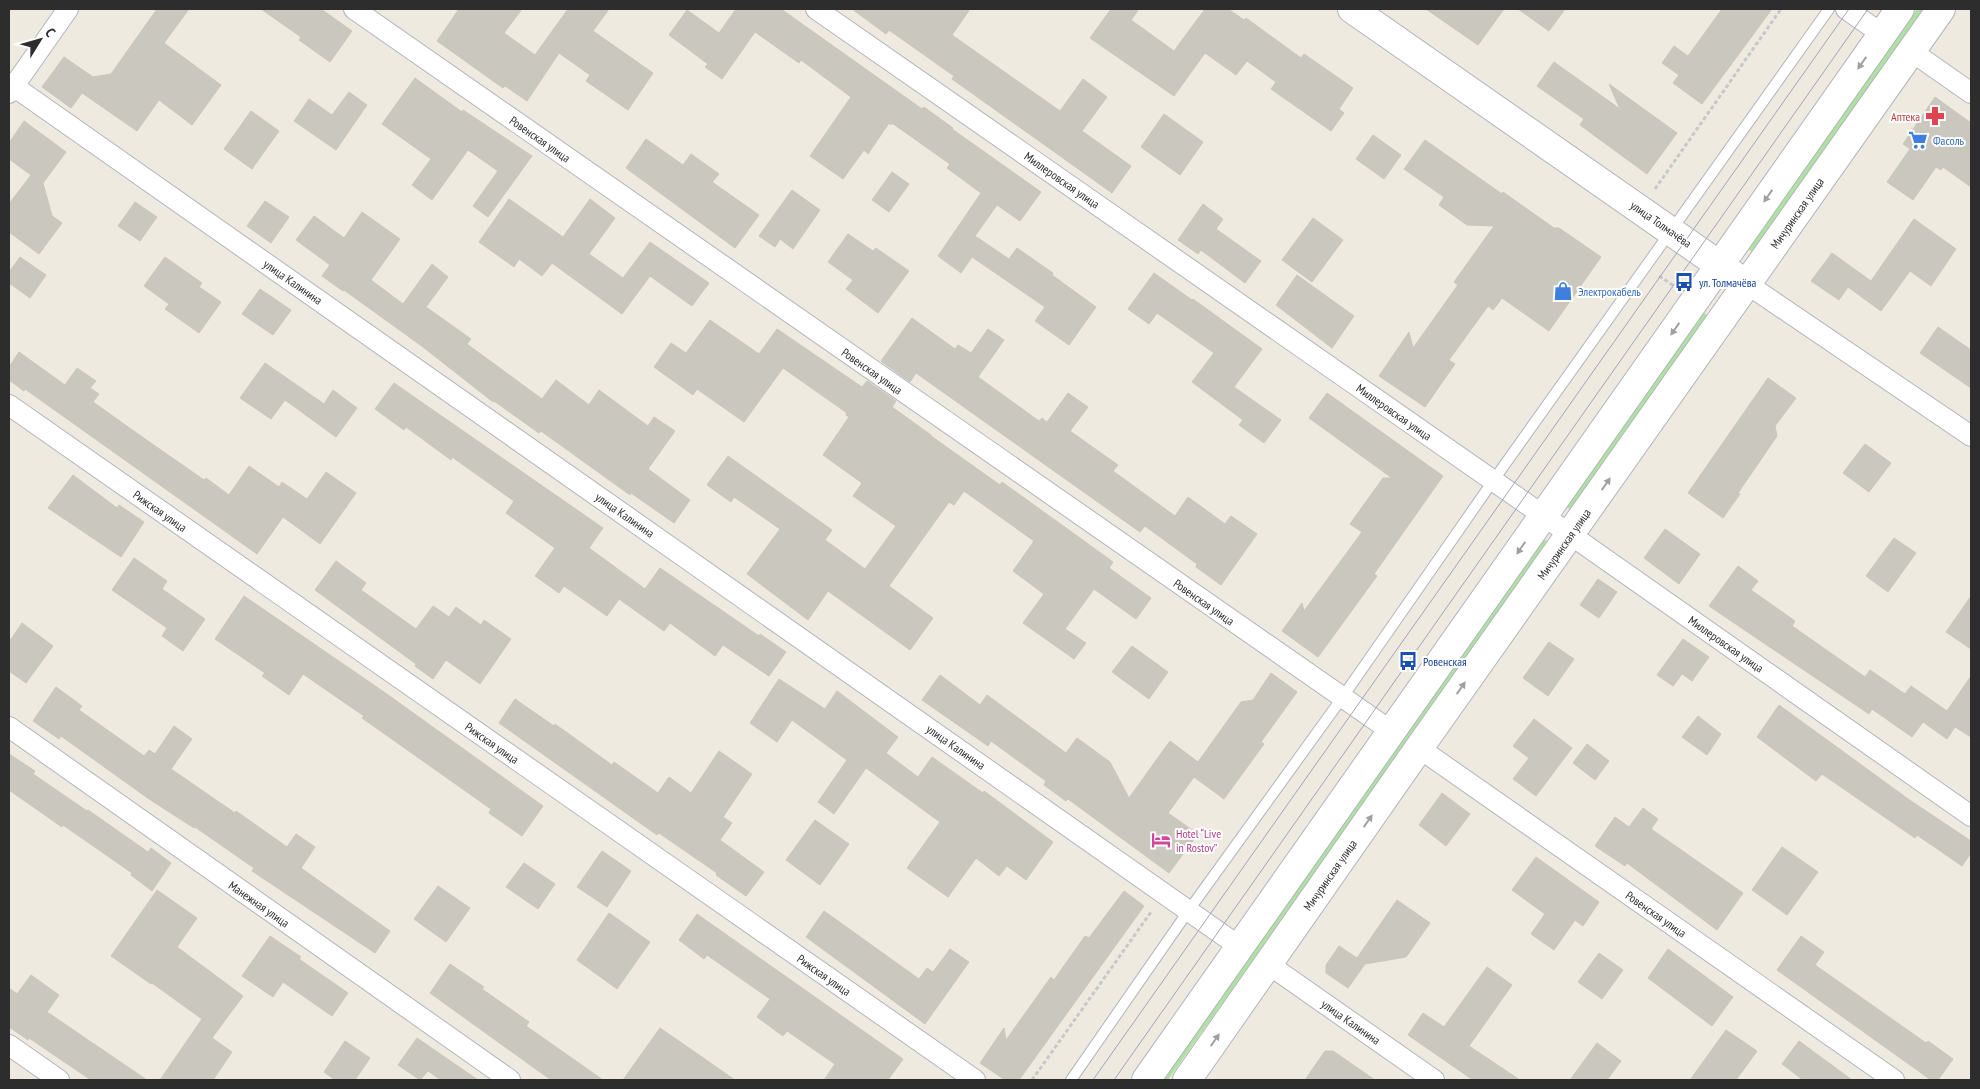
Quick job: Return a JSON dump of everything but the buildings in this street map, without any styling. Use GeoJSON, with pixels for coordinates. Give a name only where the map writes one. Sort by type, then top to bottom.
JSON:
{"type":"FeatureCollection","features":[{"type":"Feature","properties":{"kind":"main road","name":"улица Толмачёва"},"geometry":{"type":"LineString","coordinates":[[1352,9],[1747,284]]}},
{"type":"Feature","properties":{"kind":"main road"},"geometry":{"type":"LineString","coordinates":[[1146,1080],[1900,9]]}},
{"type":"Feature","properties":{"kind":"main road","name":"Мичуринская улица"},"geometry":{"type":"LineString","coordinates":[[1187,1080],[1941,9]]}},
{"type":"Feature","properties":{"kind":"street"},"geometry":{"type":"LineString","coordinates":[[10,87],[68,9]]}},
{"type":"Feature","properties":{"kind":"street","name":"Ровенская улица"},"geometry":{"type":"LineString","coordinates":[[354,9],[1391,731]]}},
{"type":"Feature","properties":{"kind":"street","name":"Миллеровская улица"},"geometry":{"type":"LineString","coordinates":[[816,9],[1971,816]]}},
{"type":"Feature","properties":{"kind":"street"},"geometry":{"type":"LineString","coordinates":[[1846,9],[1882,34]]}},
{"type":"Feature","properties":{"kind":"street"},"geometry":{"type":"LineString","coordinates":[[1911,51],[1971,93]]}},
{"type":"Feature","properties":{"kind":"street","name":"улица Калинина"},"geometry":{"type":"LineString","coordinates":[[10,87],[1240,947]]}},
{"type":"Feature","properties":{"kind":"street","name":"улица Толмачёва"},"geometry":{"type":"LineString","coordinates":[[1747,284],[1971,436]]}},
{"type":"Feature","properties":{"kind":"street","name":"Рижская улица"},"geometry":{"type":"LineString","coordinates":[[9,405],[975,1080]]}},
{"type":"Feature","properties":{"kind":"street","name":"Манежная улица"},"geometry":{"type":"LineString","coordinates":[[9,727],[510,1080]]}},
{"type":"Feature","properties":{"kind":"street","name":"Ровенская улица"},"geometry":{"type":"LineString","coordinates":[[1419,748],[1894,1080]]}},
{"type":"Feature","properties":{"kind":"street","name":"улица Калинина"},"geometry":{"type":"LineString","coordinates":[[1268,964],[1434,1080]]}},
{"type":"Feature","properties":{"kind":"street"},"geometry":{"type":"LineString","coordinates":[[9,1045],[59,1080]]}},
{"type":"Feature","properties":{"kind":"lane"},"geometry":{"type":"LineString","coordinates":[[1071,1080],[1189,910],[1342,698],[1493,481],[1829,9]]}},
{"type":"Feature","properties":{"kind":"path"},"geometry":{"type":"LineString","coordinates":[[1640,210],[1781,9]]}},
{"type":"Feature","properties":{"kind":"path"},"geometry":{"type":"LineString","coordinates":[[1032,1080],[1164,893]]}},
{"type":"Feature","properties":{"kind":"green space"},"geometry":{"type":"Polygon","coordinates":[[[1917,9],[1925,9],[1754,253],[1748,249],[1917,9]]]}},
{"type":"Feature","properties":{"kind":"green space"},"geometry":{"type":"Polygon","coordinates":[[[1703,312],[1708,316],[1572,510],[1566,507],[1703,312]]]}},
{"type":"Feature","properties":{"kind":"green space"},"geometry":{"type":"Polygon","coordinates":[[[1543,538],[1548,542],[1168,1080],[1161,1080],[1543,538]]]}},
{"type":"Feature","properties":{"kind":"tram line"},"geometry":{"type":"LineString","coordinates":[[1093,1080],[1849,9]]}},
{"type":"Feature","properties":{"kind":"tram line"},"geometry":{"type":"LineString","coordinates":[[1114,1080],[1868,9]]}},
{"type":"Feature","properties":{"kind":"place","name":"Аптека"},"geometry":{"type":"Point","coordinates":[1935,116]}},
{"type":"Feature","properties":{"kind":"place","name":"Фасоль"},"geometry":{"type":"Point","coordinates":[1918,140]}},
{"type":"Feature","properties":{"kind":"place","name":"ул. Толмачёва"},"geometry":{"type":"Point","coordinates":[1684,282]}},
{"type":"Feature","properties":{"kind":"place","name":"Электрокабель"},"geometry":{"type":"Point","coordinates":[1563,291]}},
{"type":"Feature","properties":{"kind":"place","name":"Ровенская"},"geometry":{"type":"Point","coordinates":[1408,661]}},
{"type":"Feature","properties":{"kind":"place","name":"Hotel “Live in Rostov”"},"geometry":{"type":"Point","coordinates":[1161,840]}}]}
